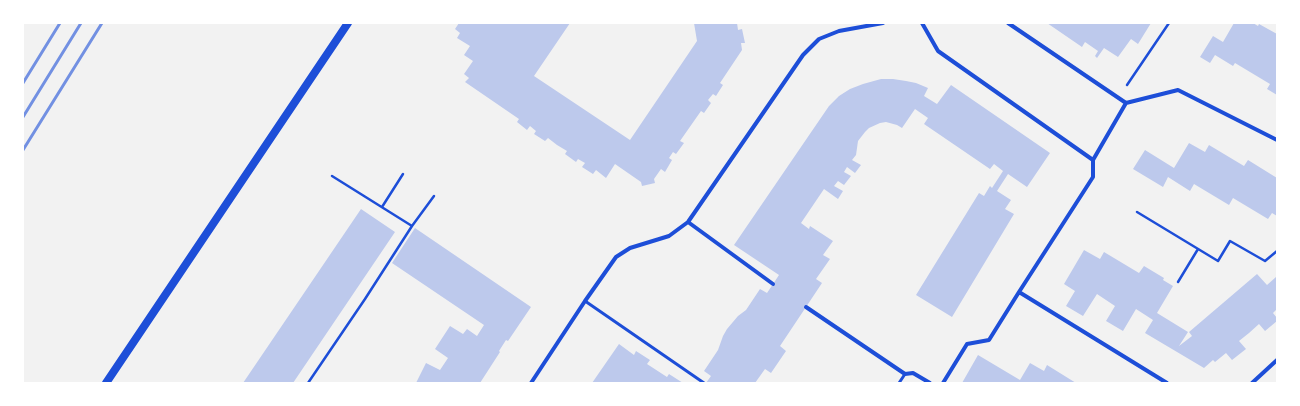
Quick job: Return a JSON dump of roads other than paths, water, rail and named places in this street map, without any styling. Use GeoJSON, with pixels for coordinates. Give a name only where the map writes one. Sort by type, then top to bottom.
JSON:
{"type":"FeatureCollection","features":[{"type":"Feature","properties":{"kind":"main road"},"geometry":{"type":"LineString","coordinates":[[106,383],[348,23]]}},
{"type":"Feature","properties":{"kind":"street"},"geometry":{"type":"LineString","coordinates":[[530,383],[616,257],[630,248],[669,236],[688,222],[803,55],[819,40],[839,31],[883,23]]}},
{"type":"Feature","properties":{"kind":"street"},"geometry":{"type":"LineString","coordinates":[[922,23],[938,52],[1093,160]]}},
{"type":"Feature","properties":{"kind":"street"},"geometry":{"type":"LineString","coordinates":[[1008,23],[1126,103]]}},
{"type":"Feature","properties":{"kind":"street"},"geometry":{"type":"LineString","coordinates":[[942,383],[967,344],[989,340],[1093,177],[1093,160],[1126,103],[1178,90],[1277,140]]}},
{"type":"Feature","properties":{"kind":"street"},"geometry":{"type":"LineString","coordinates":[[688,222],[773,284]]}},
{"type":"Feature","properties":{"kind":"street"},"geometry":{"type":"LineString","coordinates":[[1019,292],[1167,383]]}},
{"type":"Feature","properties":{"kind":"street"},"geometry":{"type":"LineString","coordinates":[[806,307],[905,374],[913,373],[930,383]]}},
{"type":"Feature","properties":{"kind":"street"},"geometry":{"type":"LineString","coordinates":[[1252,383],[1277,360]]}},
{"type":"Feature","properties":{"kind":"lane"},"geometry":{"type":"LineString","coordinates":[[585,301],[704,383]]}},
{"type":"Feature","properties":{"kind":"lane"},"geometry":{"type":"LineString","coordinates":[[900,383],[905,374]]}},
{"type":"Feature","properties":{"kind":"railway"},"geometry":{"type":"LineString","coordinates":[[23,83],[60,23]]}},
{"type":"Feature","properties":{"kind":"railway"},"geometry":{"type":"LineString","coordinates":[[23,117],[81,23]]}},
{"type":"Feature","properties":{"kind":"railway"},"geometry":{"type":"LineString","coordinates":[[23,150],[102,23]]}}]}
